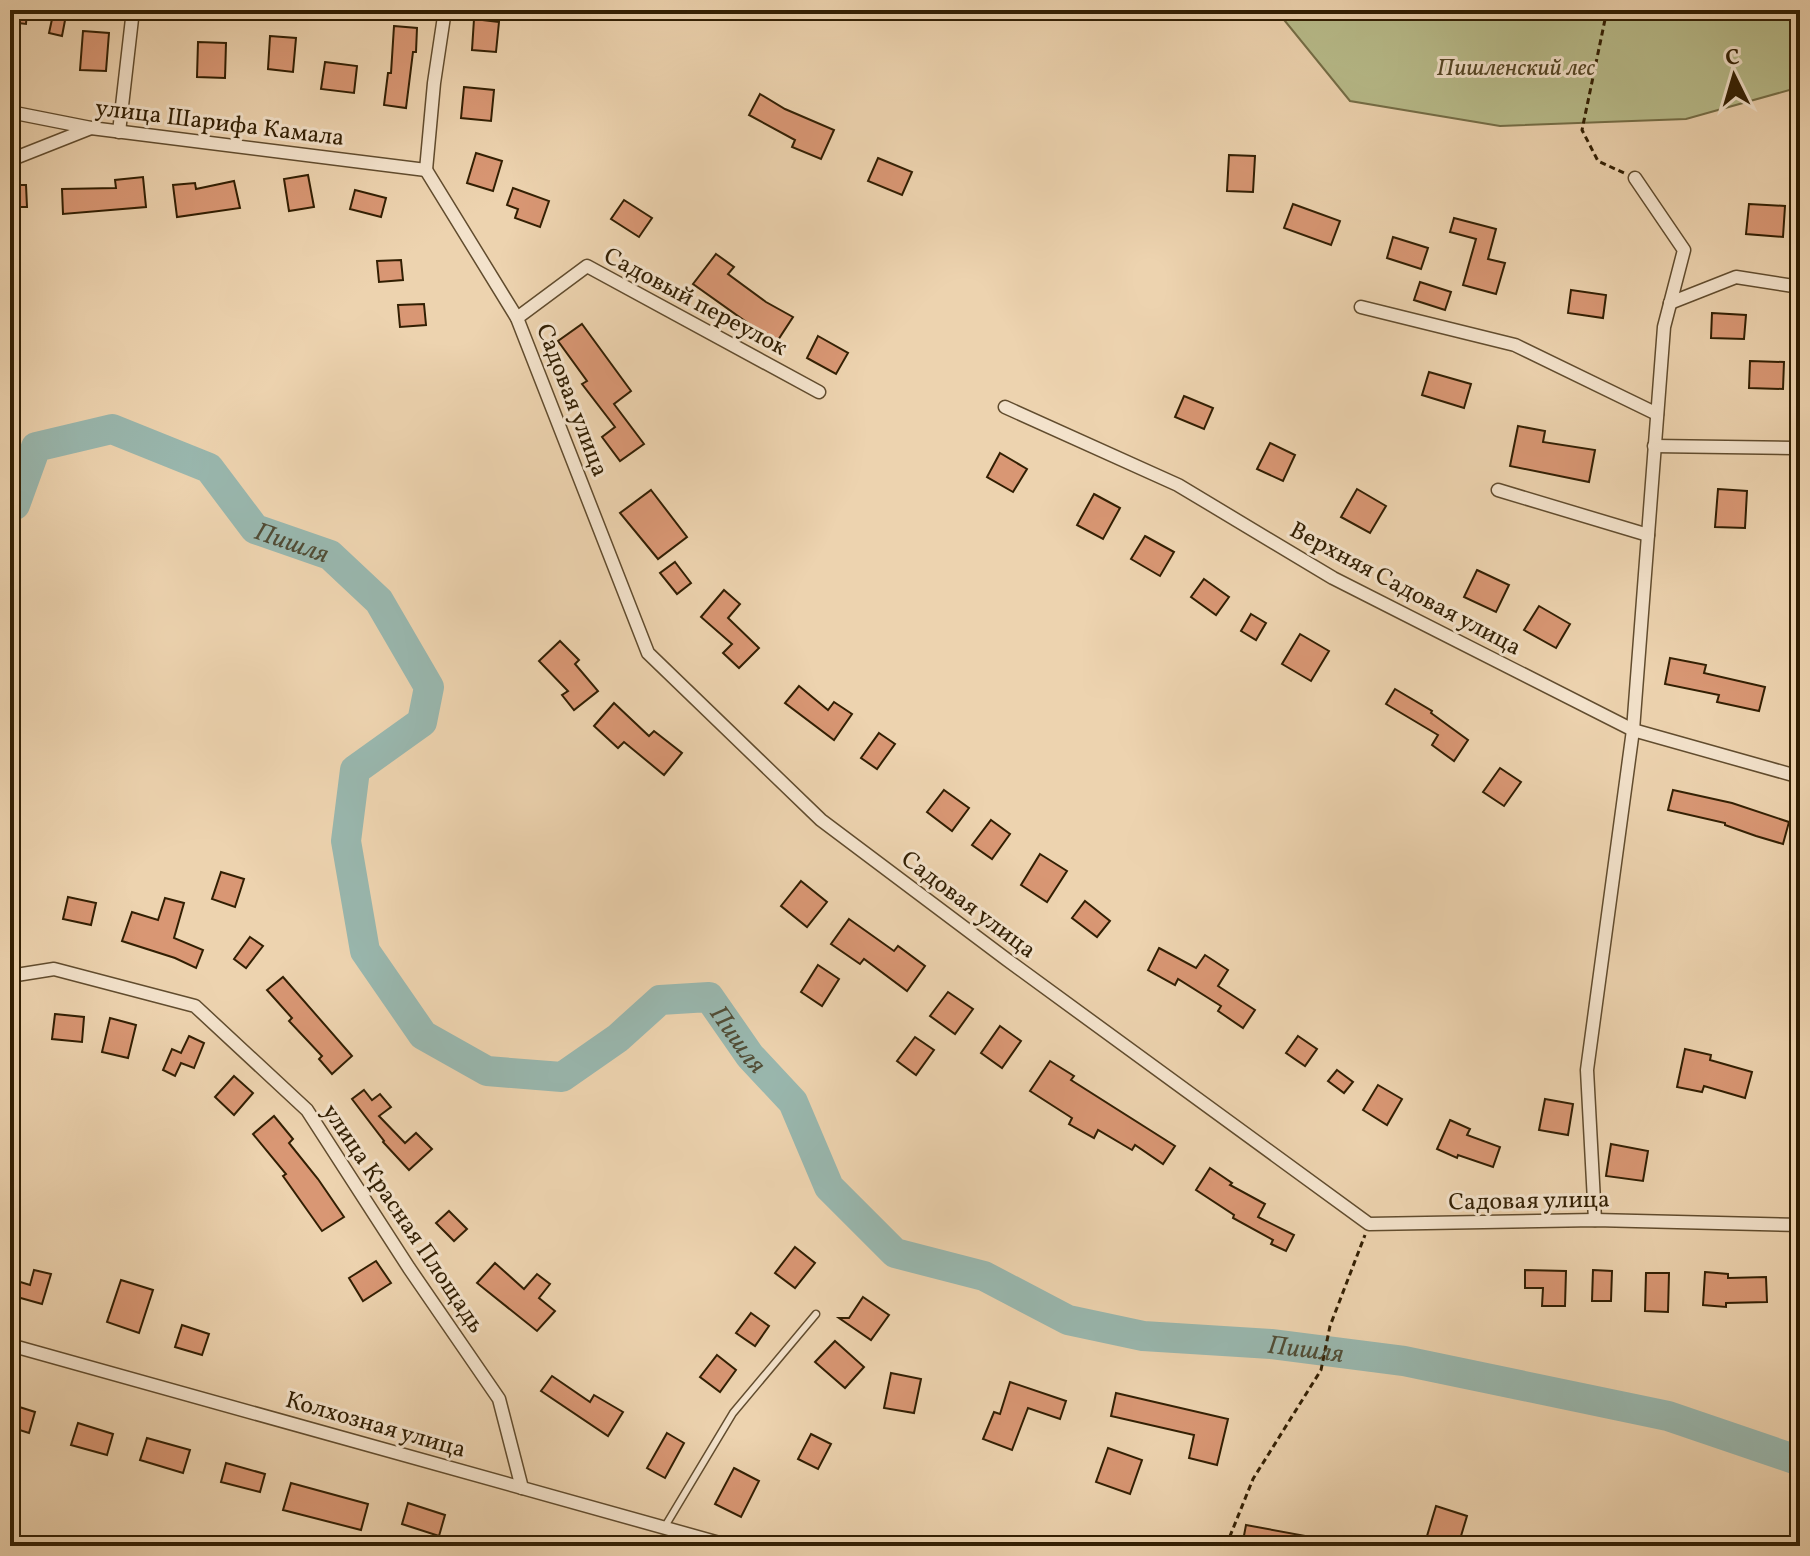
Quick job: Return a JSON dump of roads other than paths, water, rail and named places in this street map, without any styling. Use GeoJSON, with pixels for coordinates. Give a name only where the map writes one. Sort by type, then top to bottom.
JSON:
{"type":"FeatureCollection","features":[{"type":"Feature","properties":{"kind":"street"},"geometry":{"type":"LineString","coordinates":[[119,132],[133,10]]}},
{"type":"Feature","properties":{"kind":"street"},"geometry":{"type":"LineString","coordinates":[[426,170],[445,10]]}},
{"type":"Feature","properties":{"kind":"street","name":"улица Шарифа Камала"},"geometry":{"type":"LineString","coordinates":[[10,112],[119,132],[426,170]]}},
{"type":"Feature","properties":{"kind":"street"},"geometry":{"type":"LineString","coordinates":[[10,160],[91,128]]}},
{"type":"Feature","properties":{"kind":"street","name":"Садовая улица"},"geometry":{"type":"LineString","coordinates":[[426,170],[517,318],[648,653],[821,820],[1369,1224],[1595,1220],[1800,1225]]}},
{"type":"Feature","properties":{"kind":"street"},"geometry":{"type":"LineString","coordinates":[[1595,1220],[1587,1070],[1633,730],[1664,327],[1684,250],[1635,178]]}},
{"type":"Feature","properties":{"kind":"street","name":"Садовый переулок"},"geometry":{"type":"LineString","coordinates":[[517,318],[587,266],[819,392]]}},
{"type":"Feature","properties":{"kind":"street"},"geometry":{"type":"LineString","coordinates":[[1670,303],[1736,277],[1800,287]]}},
{"type":"Feature","properties":{"kind":"street"},"geometry":{"type":"LineString","coordinates":[[1361,307],[1515,345],[1657,414]]}},
{"type":"Feature","properties":{"kind":"street","name":"Верхняя Садовая улица"},"geometry":{"type":"LineString","coordinates":[[1005,407],[1178,485],[1333,578],[1633,730],[1800,777]]}},
{"type":"Feature","properties":{"kind":"street"},"geometry":{"type":"LineString","coordinates":[[1654,446],[1793,448]]}},
{"type":"Feature","properties":{"kind":"street"},"geometry":{"type":"LineString","coordinates":[[1498,490],[1648,535]]}},
{"type":"Feature","properties":{"kind":"street","name":"улица Красная Площадь"},"geometry":{"type":"LineString","coordinates":[[10,976],[54,969],[195,1006],[307,1110],[409,1268],[499,1399],[522,1488]]}},
{"type":"Feature","properties":{"kind":"street","name":"Колхозная улица"},"geometry":{"type":"LineString","coordinates":[[10,1345],[730,1546]]}},
{"type":"Feature","properties":{"kind":"lane"},"geometry":{"type":"LineString","coordinates":[[664,1528],[733,1413],[816,1314]]}},
{"type":"Feature","properties":{"kind":"waterway","name":"Пишля"},"geometry":{"type":"LineString","coordinates":[[10,508],[15,505],[36,447],[112,429],[209,468],[255,529],[330,555],[379,601],[429,687],[422,722],[355,770],[346,841],[365,951],[423,1035],[487,1071],[562,1077],[618,1038],[660,1000],[709,997],[750,1056],[793,1102],[829,1187],[895,1253],[984,1276],[1068,1320],[1143,1336],[1271,1344],[1404,1361],[1668,1416],[1800,1461]]}},
{"type":"Feature","properties":{"kind":"park label","name":"Пишленский лес"},"geometry":{"type":"Point","coordinates":[1516,67]}}]}
